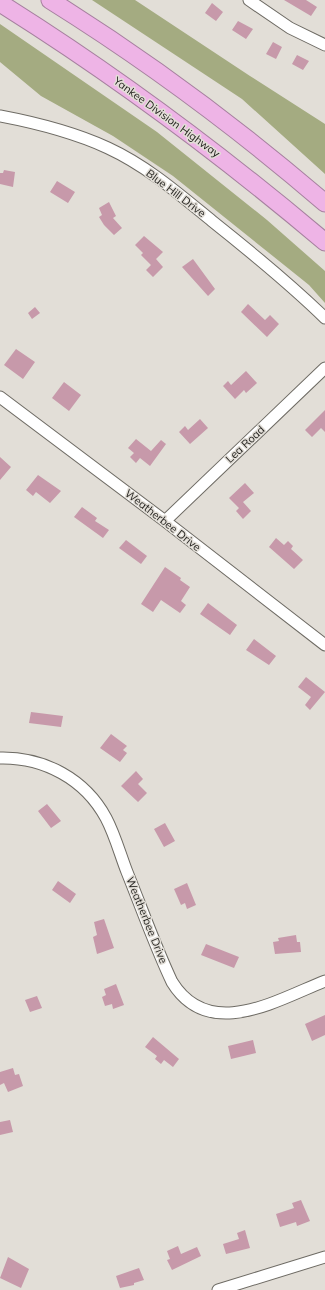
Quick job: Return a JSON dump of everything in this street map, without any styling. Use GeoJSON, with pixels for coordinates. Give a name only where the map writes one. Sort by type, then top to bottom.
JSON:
{"type":"FeatureCollection","features":[{"type":"Feature","properties":{"kind":"highway"},"geometry":{"type":"LineString","coordinates":[[50,0],[184,91],[325,203]]}},
{"type":"Feature","properties":{"kind":"highway","name":"Yankee Division Highway"},"geometry":{"type":"LineString","coordinates":[[0,3],[84,57],[189,131],[262,189],[325,242]]}},
{"type":"Feature","properties":{"kind":"street"},"geometry":{"type":"LineString","coordinates":[[249,0],[290,28],[325,45]]}},
{"type":"Feature","properties":{"kind":"street","name":"Blue Hill Drive"},"geometry":{"type":"LineString","coordinates":[[0,116],[38,123],[81,137],[131,161],[161,180],[260,259],[296,290],[325,318]]}},
{"type":"Feature","properties":{"kind":"street","name":"Lea Road"},"geometry":{"type":"LineString","coordinates":[[165,521],[325,368]]}},
{"type":"Feature","properties":{"kind":"street","name":"Weatherbee Drive"},"geometry":{"type":"LineString","coordinates":[[0,397],[165,521],[325,645]]}},
{"type":"Feature","properties":{"kind":"street","name":"Weatherbee Drive"},"geometry":{"type":"LineString","coordinates":[[0,758],[20,759],[50,767],[69,777],[95,801],[111,829],[172,982],[192,1003],[215,1014],[235,1014],[263,1006],[325,981]]}},
{"type":"Feature","properties":{"kind":"street"},"geometry":{"type":"LineString","coordinates":[[218,1290],[325,1257]]}},
{"type":"Feature","properties":{"kind":"green space"},"geometry":{"type":"Polygon","coordinates":[[[92,0],[135,0],[325,124],[325,174],[242,99],[92,0]]]}},
{"type":"Feature","properties":{"kind":"green space"},"geometry":{"type":"Polygon","coordinates":[[[0,24],[157,132],[267,220],[325,271],[325,303],[309,285],[173,176],[113,136],[41,96],[0,62],[0,24]]]}},
{"type":"Feature","properties":{"kind":"building"},"geometry":{"type":"Polygon","coordinates":[[[284,0],[306,0],[317,7],[311,16],[284,0]]]}},
{"type":"Feature","properties":{"kind":"building"},"geometry":{"type":"Polygon","coordinates":[[[212,3],[223,12],[216,21],[205,13],[212,3]]]}},
{"type":"Feature","properties":{"kind":"building"},"geometry":{"type":"Polygon","coordinates":[[[238,21],[253,29],[246,39],[232,30],[238,21]]]}},
{"type":"Feature","properties":{"kind":"building"},"geometry":{"type":"Polygon","coordinates":[[[273,42],[282,47],[276,59],[266,54],[273,42]]]}},
{"type":"Feature","properties":{"kind":"building"},"geometry":{"type":"Polygon","coordinates":[[[297,55],[309,61],[303,70],[292,64],[297,55]]]}},
{"type":"Feature","properties":{"kind":"building"},"geometry":{"type":"Polygon","coordinates":[[[4,170],[15,172],[13,187],[0,184],[0,173],[3,173],[4,170]]]}},
{"type":"Feature","properties":{"kind":"building"},"geometry":{"type":"Polygon","coordinates":[[[57,181],[75,192],[68,203],[50,192],[57,181]]]}},
{"type":"Feature","properties":{"kind":"building"},"geometry":{"type":"Polygon","coordinates":[[[109,202],[116,216],[113,218],[122,228],[114,235],[104,225],[99,217],[102,215],[99,208],[109,202]]]}},
{"type":"Feature","properties":{"kind":"building"},"geometry":{"type":"Polygon","coordinates":[[[144,236],[163,252],[156,259],[163,267],[153,277],[146,270],[151,265],[141,255],[143,253],[135,245],[144,236]]]}},
{"type":"Feature","properties":{"kind":"building"},"geometry":{"type":"Polygon","coordinates":[[[193,259],[215,289],[208,296],[182,267],[193,259]]]}},
{"type":"Feature","properties":{"kind":"building"},"geometry":{"type":"Polygon","coordinates":[[[248,304],[265,320],[270,315],[279,324],[267,337],[241,312],[248,304]]]}},
{"type":"Feature","properties":{"kind":"building"},"geometry":{"type":"Polygon","coordinates":[[[35,307],[40,313],[32,319],[28,313],[35,307]]]}},
{"type":"Feature","properties":{"kind":"building"},"geometry":{"type":"Polygon","coordinates":[[[16,349],[35,362],[23,379],[4,365],[16,349]]]}},
{"type":"Feature","properties":{"kind":"building"},"geometry":{"type":"Polygon","coordinates":[[[246,371],[257,383],[246,393],[244,390],[235,399],[223,386],[228,381],[231,385],[246,371]]]}},
{"type":"Feature","properties":{"kind":"building"},"geometry":{"type":"Polygon","coordinates":[[[64,382],[81,395],[69,411],[52,398],[64,382]]]}},
{"type":"Feature","properties":{"kind":"building"},"geometry":{"type":"Polygon","coordinates":[[[325,410],[325,432],[321,428],[312,437],[305,430],[325,410]]]}},
{"type":"Feature","properties":{"kind":"building"},"geometry":{"type":"Polygon","coordinates":[[[200,419],[208,428],[190,444],[179,432],[185,426],[188,430],[200,419]]]}},
{"type":"Feature","properties":{"kind":"building"},"geometry":{"type":"Polygon","coordinates":[[[136,439],[151,451],[161,440],[166,444],[150,466],[140,458],[136,463],[130,457],[134,453],[128,448],[136,439]]]}},
{"type":"Feature","properties":{"kind":"building"},"geometry":{"type":"Polygon","coordinates":[[[0,457],[11,467],[0,480],[0,457]]]}},
{"type":"Feature","properties":{"kind":"building"},"geometry":{"type":"Polygon","coordinates":[[[38,475],[61,491],[50,503],[36,492],[33,496],[26,490],[38,475]]]}},
{"type":"Feature","properties":{"kind":"building"},"geometry":{"type":"Polygon","coordinates":[[[245,483],[254,493],[243,502],[251,511],[243,519],[236,511],[239,508],[229,498],[245,483]]]}},
{"type":"Feature","properties":{"kind":"building"},"geometry":{"type":"Polygon","coordinates":[[[82,507],[97,518],[95,521],[109,530],[103,538],[74,517],[82,507]]]}},
{"type":"Feature","properties":{"kind":"building"},"geometry":{"type":"Polygon","coordinates":[[[276,538],[284,545],[288,541],[293,546],[291,549],[303,560],[294,569],[269,547],[276,538]]]}},
{"type":"Feature","properties":{"kind":"building"},"geometry":{"type":"Polygon","coordinates":[[[126,540],[147,556],[141,564],[119,548],[126,540]]]}},
{"type":"Feature","properties":{"kind":"building"},"geometry":{"type":"Polygon","coordinates":[[[165,567],[181,578],[180,580],[190,587],[181,601],[186,605],[180,613],[161,600],[153,612],[141,604],[165,567]]]}},
{"type":"Feature","properties":{"kind":"building"},"geometry":{"type":"Polygon","coordinates":[[[208,603],[237,625],[230,635],[200,614],[208,603]]]}},
{"type":"Feature","properties":{"kind":"building"},"geometry":{"type":"Polygon","coordinates":[[[254,639],[276,656],[269,665],[246,650],[254,639]]]}},
{"type":"Feature","properties":{"kind":"building"},"geometry":{"type":"Polygon","coordinates":[[[306,677],[325,692],[310,710],[305,705],[311,697],[298,687],[306,677]]]}},
{"type":"Feature","properties":{"kind":"building"},"geometry":{"type":"Polygon","coordinates":[[[31,712],[63,716],[61,727],[29,723],[31,712]]]}},
{"type":"Feature","properties":{"kind":"building"},"geometry":{"type":"Polygon","coordinates":[[[111,734],[127,746],[123,750],[127,753],[120,762],[100,748],[111,734]]]}},
{"type":"Feature","properties":{"kind":"building"},"geometry":{"type":"Polygon","coordinates":[[[136,771],[143,779],[138,784],[147,793],[138,802],[121,786],[136,771]]]}},
{"type":"Feature","properties":{"kind":"building"},"geometry":{"type":"Polygon","coordinates":[[[47,804],[61,821],[51,828],[38,811],[47,804]]]}},
{"type":"Feature","properties":{"kind":"building"},"geometry":{"type":"Polygon","coordinates":[[[165,823],[175,841],[164,847],[154,829],[165,823]]]}},
{"type":"Feature","properties":{"kind":"building"},"geometry":{"type":"Polygon","coordinates":[[[58,881],[76,894],[70,903],[52,890],[58,881]]]}},
{"type":"Feature","properties":{"kind":"building"},"geometry":{"type":"Polygon","coordinates":[[[187,883],[196,905],[187,909],[185,903],[181,905],[174,889],[187,883]]]}},
{"type":"Feature","properties":{"kind":"building"},"geometry":{"type":"Polygon","coordinates":[[[104,919],[114,948],[97,954],[93,937],[97,935],[94,922],[104,919]]]}},
{"type":"Feature","properties":{"kind":"building"},"geometry":{"type":"Polygon","coordinates":[[[296,935],[297,942],[300,942],[301,952],[275,954],[273,942],[279,941],[278,938],[296,935]]]}},
{"type":"Feature","properties":{"kind":"building"},"geometry":{"type":"Polygon","coordinates":[[[206,944],[239,957],[234,968],[201,955],[206,944]]]}},
{"type":"Feature","properties":{"kind":"building"},"geometry":{"type":"Polygon","coordinates":[[[116,984],[124,1005],[113,1009],[112,1004],[105,1006],[102,997],[106,995],[104,989],[116,984]]]}},
{"type":"Feature","properties":{"kind":"building"},"geometry":{"type":"Polygon","coordinates":[[[37,996],[42,1008],[30,1012],[25,1000],[37,996]]]}},
{"type":"Feature","properties":{"kind":"building"},"geometry":{"type":"Polygon","coordinates":[[[325,1015],[325,1035],[312,1041],[305,1024],[325,1015]]]}},
{"type":"Feature","properties":{"kind":"building"},"geometry":{"type":"Polygon","coordinates":[[[153,1037],[179,1059],[173,1067],[164,1060],[161,1064],[155,1059],[157,1056],[145,1047],[153,1037]]]}},
{"type":"Feature","properties":{"kind":"building"},"geometry":{"type":"Polygon","coordinates":[[[253,1040],[256,1053],[231,1059],[228,1046],[253,1040]]]}},
{"type":"Feature","properties":{"kind":"building"},"geometry":{"type":"Polygon","coordinates":[[[13,1068],[15,1075],[19,1074],[23,1086],[8,1092],[4,1083],[0,1085],[0,1072],[13,1068]]]}},
{"type":"Feature","properties":{"kind":"building"},"geometry":{"type":"Polygon","coordinates":[[[10,1120],[13,1132],[0,1135],[0,1122],[10,1120]]]}},
{"type":"Feature","properties":{"kind":"building"},"geometry":{"type":"Polygon","coordinates":[[[301,1200],[310,1221],[297,1226],[296,1222],[280,1227],[276,1214],[294,1208],[292,1203],[301,1200]]]}},
{"type":"Feature","properties":{"kind":"building"},"geometry":{"type":"Polygon","coordinates":[[[245,1230],[250,1248],[226,1254],[223,1244],[239,1239],[237,1233],[245,1230]]]}},
{"type":"Feature","properties":{"kind":"building"},"geometry":{"type":"Polygon","coordinates":[[[178,1246],[181,1254],[197,1247],[201,1256],[172,1270],[167,1260],[170,1259],[167,1251],[178,1246]]]}},
{"type":"Feature","properties":{"kind":"building"},"geometry":{"type":"Polygon","coordinates":[[[8,1257],[29,1269],[21,1288],[0,1278],[8,1257]]]}},
{"type":"Feature","properties":{"kind":"building"},"geometry":{"type":"Polygon","coordinates":[[[139,1268],[144,1280],[134,1283],[134,1285],[120,1288],[116,1276],[139,1268]]]}}]}
